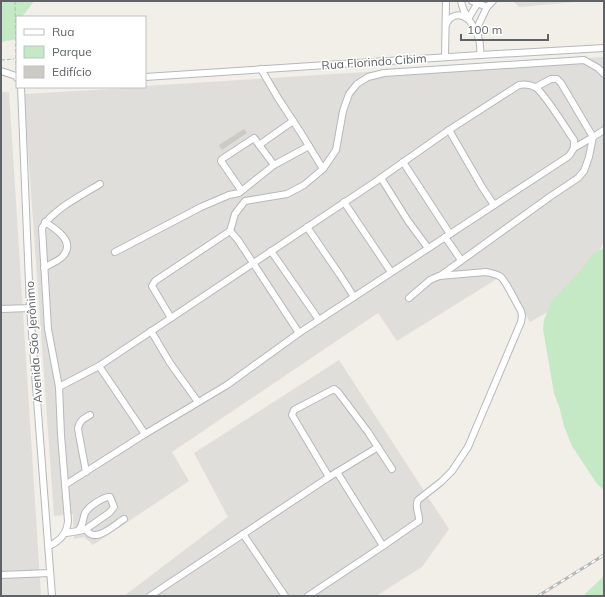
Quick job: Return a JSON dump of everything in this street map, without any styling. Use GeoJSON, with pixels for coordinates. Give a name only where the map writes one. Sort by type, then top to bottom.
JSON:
{"type":"FeatureCollection","features":[{"type":"Feature","properties":{"kind":"street"},"geometry":{"type":"LineString","coordinates":[[445,57],[446,1]]}},
{"type":"Feature","properties":{"kind":"street"},"geometry":{"type":"LineString","coordinates":[[461,1],[468,19],[479,37],[481,48],[480,54]]}},
{"type":"Feature","properties":{"kind":"street"},"geometry":{"type":"LineString","coordinates":[[476,30],[487,7],[493,1]]}},
{"type":"Feature","properties":{"kind":"street"},"geometry":{"type":"LineString","coordinates":[[468,19],[476,2],[487,7]]}},
{"type":"Feature","properties":{"kind":"street"},"geometry":{"type":"LineString","coordinates":[[445,26],[447,22],[455,16],[464,16],[468,19]]}},
{"type":"Feature","properties":{"kind":"street","name":"Rua Florindo Cibim"},"geometry":{"type":"LineString","coordinates":[[146,77],[480,54],[604,48]]}},
{"type":"Feature","properties":{"kind":"street"},"geometry":{"type":"LineString","coordinates":[[171,318],[152,286],[155,281],[230,231],[235,214],[245,201],[287,194],[304,186],[323,169],[336,150],[343,111],[349,94],[357,84],[368,77],[384,73],[584,60],[598,68],[604,74]]}},
{"type":"Feature","properties":{"kind":"street"},"geometry":{"type":"LineString","coordinates":[[261,69],[323,169]]}},
{"type":"Feature","properties":{"kind":"street"},"geometry":{"type":"LineString","coordinates":[[1,71],[16,77]]}},
{"type":"Feature","properties":{"kind":"street"},"geometry":{"type":"LineString","coordinates":[[409,298],[430,280],[439,276],[578,178],[584,171],[589,157],[593,137],[561,83],[557,79],[551,79],[536,87]]}},
{"type":"Feature","properties":{"kind":"street"},"geometry":{"type":"LineString","coordinates":[[59,387],[99,366],[381,178],[449,130],[519,85],[528,84],[536,87],[544,96],[574,140],[574,148]]}},
{"type":"Feature","properties":{"kind":"street","name":"Avenida São Jerônimo"},"geometry":{"type":"LineString","coordinates":[[21,88],[30,308],[52,596]]}},
{"type":"Feature","properties":{"kind":"street"},"geometry":{"type":"LineString","coordinates":[[259,145],[293,121]]}},
{"type":"Feature","properties":{"kind":"street"},"geometry":{"type":"LineString","coordinates":[[449,130],[494,205]]}},
{"type":"Feature","properties":{"kind":"street"},"geometry":{"type":"LineString","coordinates":[[65,485],[145,434],[227,385],[299,333],[569,156],[574,148],[604,130]]}},
{"type":"Feature","properties":{"kind":"street"},"geometry":{"type":"LineString","coordinates":[[241,190],[222,160],[252,138],[255,139],[274,166]]}},
{"type":"Feature","properties":{"kind":"street"},"geometry":{"type":"LineString","coordinates":[[115,252],[201,207],[241,190],[274,166],[309,146]]}},
{"type":"Feature","properties":{"kind":"street"},"geometry":{"type":"LineString","coordinates":[[403,162],[448,235],[461,260]]}},
{"type":"Feature","properties":{"kind":"street"},"geometry":{"type":"LineString","coordinates":[[381,178],[408,221],[428,248]]}},
{"type":"Feature","properties":{"kind":"street"},"geometry":{"type":"LineString","coordinates":[[49,546],[57,543],[66,533],[68,521],[61,435],[59,387],[48,329],[42,228],[45,222],[69,202],[100,184]]}},
{"type":"Feature","properties":{"kind":"street"},"geometry":{"type":"LineString","coordinates":[[229,195],[242,204]]}},
{"type":"Feature","properties":{"kind":"street"},"geometry":{"type":"LineString","coordinates":[[344,202],[391,272]]}},
{"type":"Feature","properties":{"kind":"street"},"geometry":{"type":"LineString","coordinates":[[44,268],[63,256],[68,249],[66,240],[58,230],[45,222]]}},
{"type":"Feature","properties":{"kind":"street"},"geometry":{"type":"LineString","coordinates":[[307,227],[354,297]]}},
{"type":"Feature","properties":{"kind":"street"},"geometry":{"type":"LineString","coordinates":[[230,231],[238,240],[299,333]]}},
{"type":"Feature","properties":{"kind":"street"},"geometry":{"type":"LineString","coordinates":[[271,251],[319,320]]}},
{"type":"Feature","properties":{"kind":"street"},"geometry":{"type":"LineString","coordinates":[[308,596],[418,521],[419,517],[416,503],[419,498],[429,492],[452,471],[468,447],[521,322],[521,311],[503,280],[498,276],[486,272],[439,276]]}},
{"type":"Feature","properties":{"kind":"street"},"geometry":{"type":"LineString","coordinates":[[1,309],[30,308]]}},
{"type":"Feature","properties":{"kind":"street"},"geometry":{"type":"LineString","coordinates":[[151,331],[170,362],[198,402]]}},
{"type":"Feature","properties":{"kind":"street"},"geometry":{"type":"LineString","coordinates":[[99,366],[145,434]]}},
{"type":"Feature","properties":{"kind":"street"},"geometry":{"type":"LineString","coordinates":[[329,477],[292,415],[294,410],[331,389],[335,389],[358,418],[392,469]]}},
{"type":"Feature","properties":{"kind":"street"},"geometry":{"type":"LineString","coordinates":[[86,472],[78,429],[81,420],[90,415]]}},
{"type":"Feature","properties":{"kind":"street"},"geometry":{"type":"LineString","coordinates":[[150,596],[329,477],[378,447]]}},
{"type":"Feature","properties":{"kind":"street"},"geometry":{"type":"LineString","coordinates":[[337,472],[383,546]]}},
{"type":"Feature","properties":{"kind":"street"},"geometry":{"type":"LineString","coordinates":[[66,533],[78,531],[86,529],[113,508],[112,500],[110,498],[103,498],[86,511],[83,524],[78,531]]}},
{"type":"Feature","properties":{"kind":"street"},"geometry":{"type":"LineString","coordinates":[[86,529],[89,533],[95,536],[99,535],[124,519]]}},
{"type":"Feature","properties":{"kind":"street"},"geometry":{"type":"LineString","coordinates":[[243,534],[285,596]]}},
{"type":"Feature","properties":{"kind":"street"},"geometry":{"type":"LineString","coordinates":[[1,575],[50,573]]}},
{"type":"Feature","properties":{"kind":"path"},"geometry":{"type":"LineString","coordinates":[[15,1],[16,77]]}},
{"type":"Feature","properties":{"kind":"path"},"geometry":{"type":"LineString","coordinates":[[1,60],[16,59]]}},
{"type":"Feature","properties":{"kind":"shaded area"},"geometry":{"type":"Polygon","coordinates":[[[513,1],[587,1],[519,7],[513,1]]]}},
{"type":"Feature","properties":{"kind":"shaded area"},"geometry":{"type":"Polygon","coordinates":[[[604,57],[604,241],[581,293],[530,322],[503,275],[397,341],[378,313],[172,452],[189,481],[93,545],[84,537],[74,539],[73,514],[54,516],[24,94],[146,88],[146,86],[604,57]]]}},
{"type":"Feature","properties":{"kind":"shaded area"},"geometry":{"type":"Polygon","coordinates":[[[1,92],[9,92],[41,596],[1,596],[1,92]]]}},
{"type":"Feature","properties":{"kind":"shaded area"},"geometry":{"type":"Polygon","coordinates":[[[339,360],[449,529],[422,567],[376,596],[124,596],[228,517],[194,453],[339,360]]]}},
{"type":"Feature","properties":{"kind":"green space"},"geometry":{"type":"Polygon","coordinates":[[[1,1],[34,1],[23,16],[16,16],[16,39],[1,42],[1,1]]]}},
{"type":"Feature","properties":{"kind":"green space"},"geometry":{"type":"Polygon","coordinates":[[[604,248],[604,490],[597,484],[572,446],[564,426],[554,393],[543,329],[544,320],[551,302],[581,270],[593,254],[604,248]]]}},
{"type":"Feature","properties":{"kind":"green space"},"geometry":{"type":"Polygon","coordinates":[[[604,576],[604,596],[584,596],[586,593],[604,576]]]}},
{"type":"Feature","properties":{"kind":"building"},"geometry":{"type":"Polygon","coordinates":[[[244,129],[247,133],[222,150],[219,145],[244,129]]]}},
{"type":"Feature","properties":{"kind":"railway"},"geometry":{"type":"LineString","coordinates":[[538,596],[604,555]]}}]}
